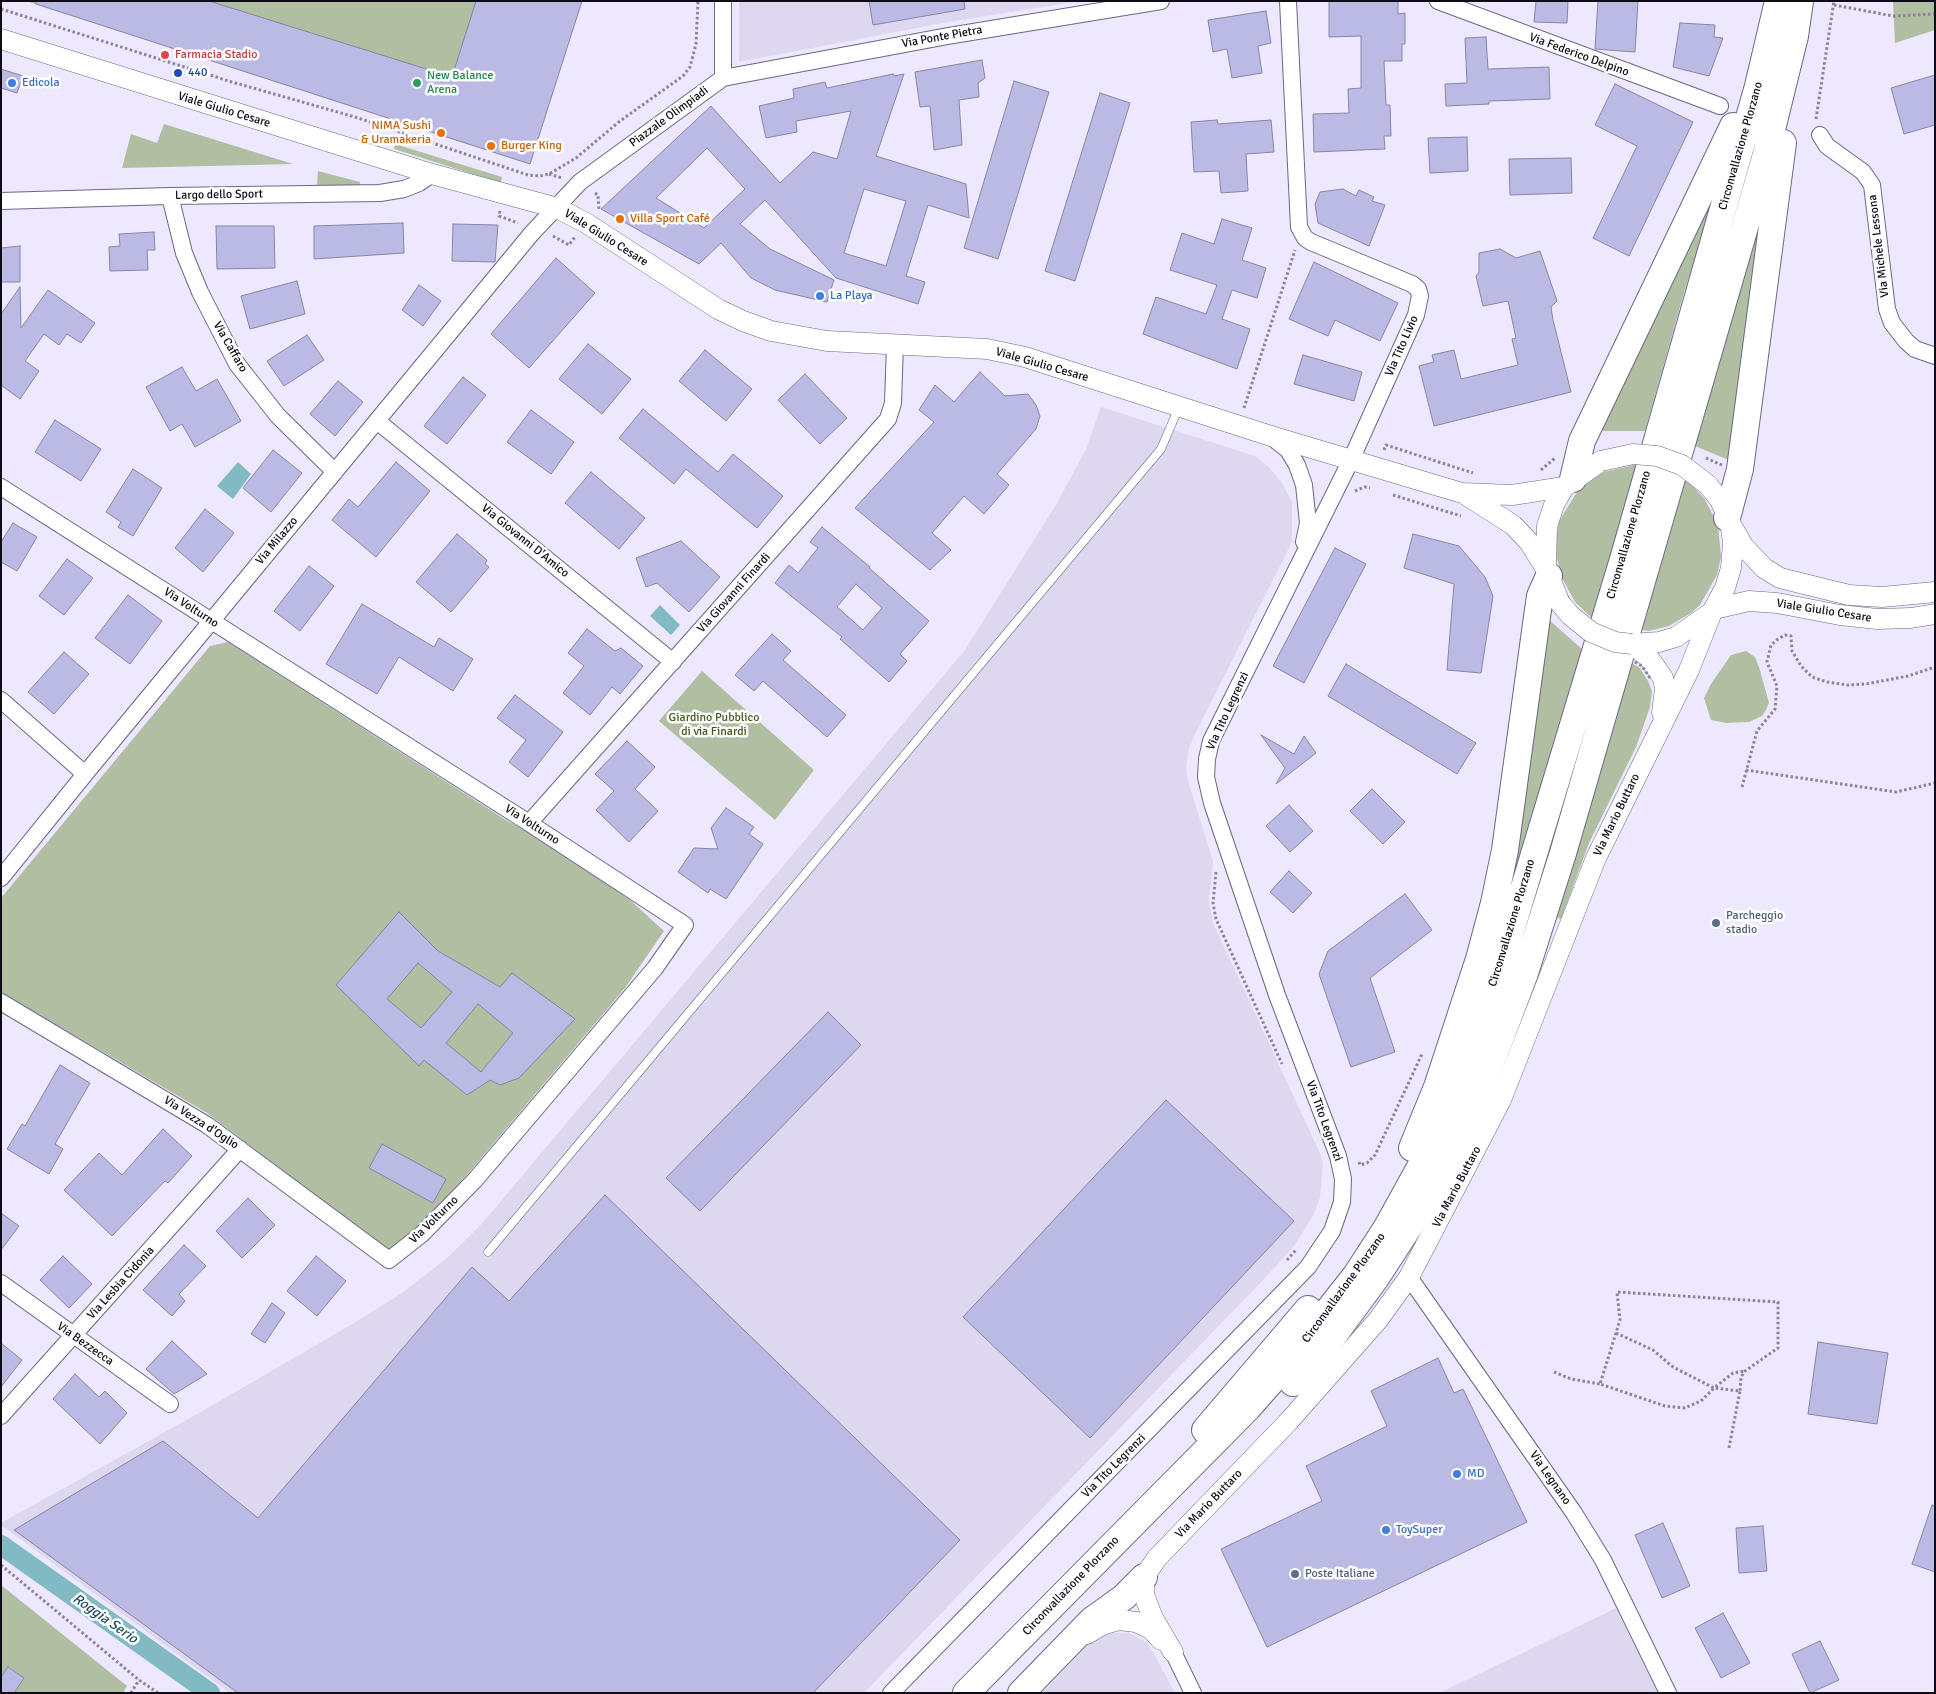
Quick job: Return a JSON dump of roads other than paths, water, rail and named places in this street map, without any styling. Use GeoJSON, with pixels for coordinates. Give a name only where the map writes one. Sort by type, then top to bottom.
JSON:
{"type":"FeatureCollection","features":[{"type":"Feature","properties":{"kind":"highway","name":"Circonvallazione Plorzano"},"geometry":{"type":"LineString","coordinates":[[990,1693],[1267,1412],[1326,1346],[1376,1278],[1422,1207],[1479,1095],[1524,976],[1563,853],[1765,158],[1782,34],[1778,1]]}},
{"type":"Feature","properties":{"kind":"highway","name":"Circonvallazione Plorzano"},"geometry":{"type":"LineString","coordinates":[[966,1693],[1248,1408],[1307,1340],[1356,1275],[1411,1186],[1435,1140],[1457,1090],[1500,967],[1624,556],[1758,86],[1782,34],[1800,1]]}},
{"type":"Feature","properties":{"kind":"highway"},"geometry":{"type":"LineString","coordinates":[[1569,483],[1582,441],[1728,138],[1782,34]]}},
{"type":"Feature","properties":{"kind":"highway"},"geometry":{"type":"LineString","coordinates":[[1729,521],[1741,459],[1785,125],[1782,34]]}},
{"type":"Feature","properties":{"kind":"highway"},"geometry":{"type":"LineString","coordinates":[[1174,1481],[1194,1444],[1291,1331],[1341,1266],[1390,1188],[1417,1138],[1458,1023],[1494,903],[1505,850],[1540,596],[1547,572]]}},
{"type":"Feature","properties":{"kind":"highway"},"geometry":{"type":"LineString","coordinates":[[1022,1693],[1092,1620],[1124,1597],[1144,1577]]}},
{"type":"Feature","properties":{"kind":"street"},"geometry":{"type":"LineString","coordinates":[[723,1],[723,78]]}},
{"type":"Feature","properties":{"kind":"street","name":"Via Ponte Pietra"},"geometry":{"type":"LineString","coordinates":[[723,78],[948,36],[1161,1]]}},
{"type":"Feature","properties":{"kind":"street","name":"Via Tito Livio"},"geometry":{"type":"LineString","coordinates":[[1288,1],[1299,227],[1306,238],[1412,284],[1418,289],[1420,296],[1416,315],[1351,460]]}},
{"type":"Feature","properties":{"kind":"street","name":"Via Federico Delpino"},"geometry":{"type":"LineString","coordinates":[[1438,1],[1720,106]]}},
{"type":"Feature","properties":{"kind":"street","name":"Viale Giulio Cesare"},"geometry":{"type":"LineString","coordinates":[[1,39],[432,174],[557,208],[586,223],[718,308],[742,321],[771,331],[812,339],[987,349],[1025,357],[1238,426],[1462,493],[1512,495],[1569,483],[1601,461],[1633,454],[1657,456],[1682,465],[1708,485],[1720,500],[1729,521],[1744,547],[1764,568],[1780,578],[1849,595],[1882,597],[1935,592]]}},
{"type":"Feature","properties":{"kind":"street","name":"Piazzale Olimpiadi"},"geometry":{"type":"LineString","coordinates":[[557,208],[580,182],[723,78]]}},
{"type":"Feature","properties":{"kind":"street","name":"Via Michele Lessona"},"geometry":{"type":"LineString","coordinates":[[1820,135],[1828,146],[1863,172],[1872,185],[1887,309],[1892,323],[1906,342],[1915,349],[1935,356]]}},
{"type":"Feature","properties":{"kind":"street","name":"Largo dello Sport"},"geometry":{"type":"LineString","coordinates":[[1,201],[380,193],[404,189],[419,183],[432,174]]}},
{"type":"Feature","properties":{"kind":"street","name":"Via Caffaro"},"geometry":{"type":"LineString","coordinates":[[170,196],[184,253],[200,292],[237,364],[278,416],[335,472]]}},
{"type":"Feature","properties":{"kind":"street","name":"Via Milazzo"},"geometry":{"type":"LineString","coordinates":[[1,878],[532,233],[557,208]]}},
{"type":"Feature","properties":{"kind":"street","name":"Via Giovanni Finardi"},"geometry":{"type":"LineString","coordinates":[[529,823],[888,419],[893,403],[895,344]]}},
{"type":"Feature","properties":{"kind":"street","name":"Via Giovanni D'Amico"},"geometry":{"type":"LineString","coordinates":[[377,420],[673,662]]}},
{"type":"Feature","properties":{"kind":"street","name":"Via Tito Legrenzi"},"geometry":{"type":"LineString","coordinates":[[1271,436],[1288,450],[1297,465],[1304,484],[1308,523],[1301,559]]}},
{"type":"Feature","properties":{"kind":"street","name":"Via Tito Legrenzi"},"geometry":{"type":"LineString","coordinates":[[891,1693],[1308,1267],[1332,1231],[1342,1202],[1343,1179],[1338,1156],[1277,995],[1212,803],[1206,777],[1207,759],[1212,741],[1351,460]]}},
{"type":"Feature","properties":{"kind":"street","name":"Viale Giulio Cesare"},"geometry":{"type":"LineString","coordinates":[[1547,572],[1544,547],[1547,526],[1569,483]]}},
{"type":"Feature","properties":{"kind":"street","name":"Via Volturno"},"geometry":{"type":"LineString","coordinates":[[1,487],[529,823],[685,925],[649,975],[475,1180],[422,1234],[389,1260]]}},
{"type":"Feature","properties":{"kind":"street","name":"Viale Giulio Cesare"},"geometry":{"type":"LineString","coordinates":[[1462,493],[1513,525],[1529,542],[1547,572],[1560,603],[1570,615],[1591,632],[1615,642],[1650,644],[1676,636],[1713,610],[1749,601],[1777,603],[1840,615],[1877,619],[1911,618],[1935,614]]}},
{"type":"Feature","properties":{"kind":"street","name":"Viale Giulio Cesare"},"geometry":{"type":"LineString","coordinates":[[1713,610],[1725,588],[1732,568],[1733,542],[1729,521]]}},
{"type":"Feature","properties":{"kind":"street","name":"Via Mario Buttaro"},"geometry":{"type":"LineString","coordinates":[[1144,1577],[1157,1558],[1288,1422],[1378,1320],[1409,1277],[1502,1100],[1596,858],[1688,670],[1713,610]]}},
{"type":"Feature","properties":{"kind":"street","name":"Via Mario Buttaro"},"geometry":{"type":"LineString","coordinates":[[1632,644],[1649,658],[1659,672],[1665,688],[1660,727]]}},
{"type":"Feature","properties":{"kind":"street"},"geometry":{"type":"LineString","coordinates":[[1,700],[85,774]]}},
{"type":"Feature","properties":{"kind":"street","name":"Via Vezza d'Oglio"},"geometry":{"type":"LineString","coordinates":[[1,1002],[207,1125],[389,1260]]}},
{"type":"Feature","properties":{"kind":"street","name":"Via Lesbia Cidonia"},"geometry":{"type":"LineString","coordinates":[[1,1416],[240,1149]]}},
{"type":"Feature","properties":{"kind":"street","name":"Via Legnano"},"geometry":{"type":"LineString","coordinates":[[1409,1277],[1574,1513],[1603,1560],[1668,1693]]}},
{"type":"Feature","properties":{"kind":"street","name":"Via Bezzecca"},"geometry":{"type":"LineString","coordinates":[[1,1283],[170,1404]]}},
{"type":"Feature","properties":{"kind":"street"},"geometry":{"type":"LineString","coordinates":[[1144,1577],[1144,1596],[1153,1618],[1173,1652],[1193,1693]]}},
{"type":"Feature","properties":{"kind":"street"},"geometry":{"type":"LineString","coordinates":[[1060,1654],[1089,1632],[1102,1625],[1119,1620],[1136,1622],[1151,1629],[1173,1652]]}},
{"type":"Feature","properties":{"kind":"lane"},"geometry":{"type":"LineString","coordinates":[[488,1252],[1161,449],[1179,407]]}},
{"type":"Feature","properties":{"kind":"waterway","name":"Roggia Serio"},"geometry":{"type":"LineString","coordinates":[[1,1545],[210,1693]]}},
{"type":"Feature","properties":{"kind":"place","name":"Farmacia Stadio"},"geometry":{"type":"Point","coordinates":[165,55]}},
{"type":"Feature","properties":{"kind":"place","name":"440"},"geometry":{"type":"Point","coordinates":[178,73]}},
{"type":"Feature","properties":{"kind":"place","name":"Edicola"},"geometry":{"type":"Point","coordinates":[12,83]}},
{"type":"Feature","properties":{"kind":"place","name":"New Balance Arena"},"geometry":{"type":"Point","coordinates":[417,83]}},
{"type":"Feature","properties":{"kind":"place","name":"NIMA Sushi & Uramakeria"},"geometry":{"type":"Point","coordinates":[441,133]}},
{"type":"Feature","properties":{"kind":"place","name":"Burger King"},"geometry":{"type":"Point","coordinates":[491,146]}},
{"type":"Feature","properties":{"kind":"place","name":"Villa Sport Café"},"geometry":{"type":"Point","coordinates":[620,219]}},
{"type":"Feature","properties":{"kind":"place","name":"La Playa"},"geometry":{"type":"Point","coordinates":[820,296]}},
{"type":"Feature","properties":{"kind":"place","name":"Parcheggio stadio"},"geometry":{"type":"Point","coordinates":[1716,923]}},
{"type":"Feature","properties":{"kind":"place","name":"MD"},"geometry":{"type":"Point","coordinates":[1457,1474]}},
{"type":"Feature","properties":{"kind":"place","name":"ToySuper"},"geometry":{"type":"Point","coordinates":[1386,1530]}},
{"type":"Feature","properties":{"kind":"place","name":"Poste Italiane"},"geometry":{"type":"Point","coordinates":[1295,1574]}},
{"type":"Feature","properties":{"kind":"park label","name":"Giardino Pubblico di via Finardi"},"geometry":{"type":"Point","coordinates":[714,725]}}]}
